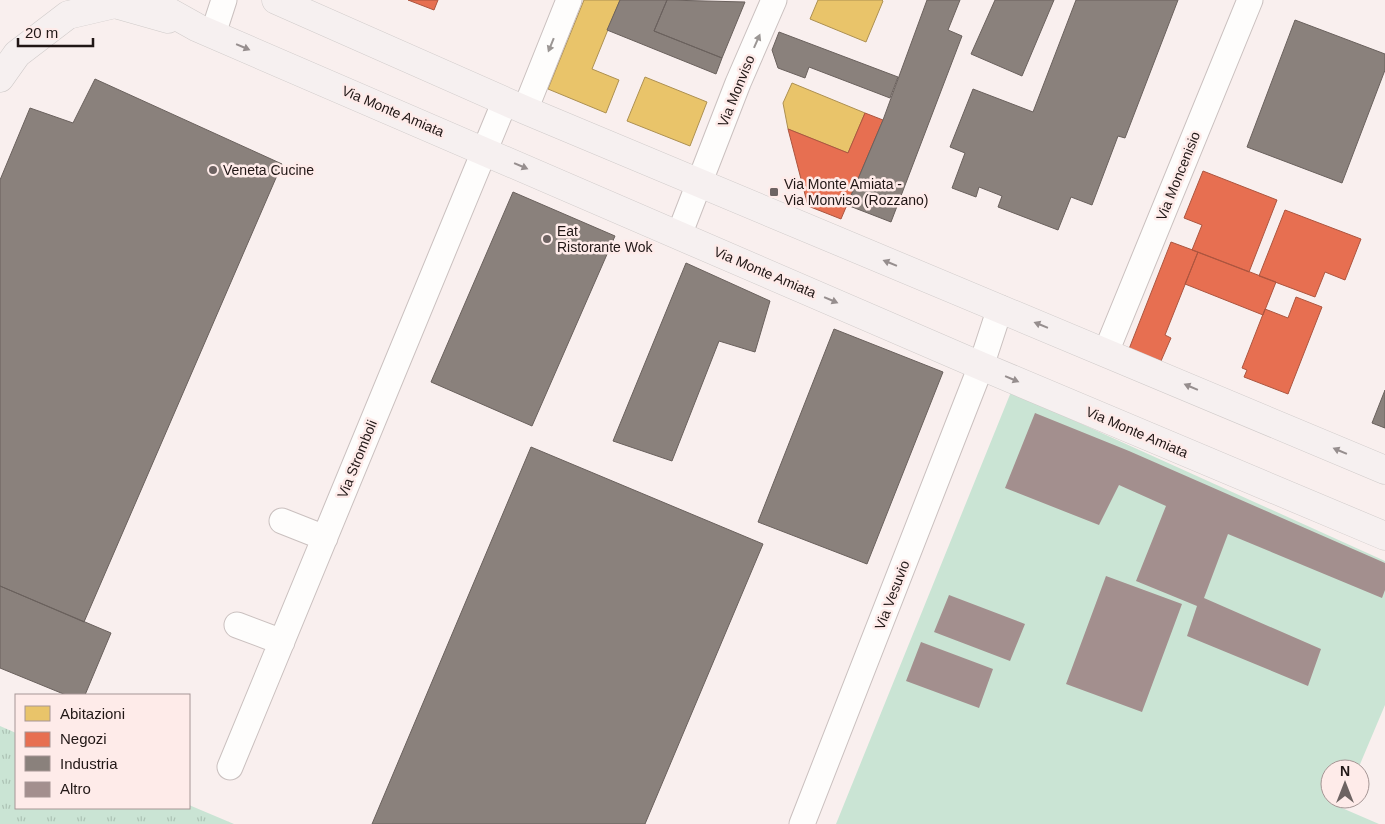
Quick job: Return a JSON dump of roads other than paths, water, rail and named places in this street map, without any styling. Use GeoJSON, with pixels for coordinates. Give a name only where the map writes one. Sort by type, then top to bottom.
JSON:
{"type":"FeatureCollection","features":[{"type":"Feature","properties":{"kind":"main road","name":"Via Monte Amiata"},"geometry":{"type":"LineString","coordinates":[[148,0],[206,31],[981,366],[1385,536]]}},
{"type":"Feature","properties":{"kind":"main road"},"geometry":{"type":"LineString","coordinates":[[276,0],[515,106],[699,184],[1106,352],[1385,470]]}},
{"type":"Feature","properties":{"kind":"main road"},"geometry":{"type":"LineString","coordinates":[[0,78],[17,54],[68,15],[115,4],[206,31]]}},
{"type":"Feature","properties":{"kind":"street"},"geometry":{"type":"LineString","coordinates":[[206,31],[224,0]]}},
{"type":"Feature","properties":{"kind":"street","name":"Via Stromboli"},"geometry":{"type":"LineString","coordinates":[[230,767],[484,151],[515,106],[569,0]]}},
{"type":"Feature","properties":{"kind":"street","name":"Via Monviso"},"geometry":{"type":"LineString","coordinates":[[679,234],[738,83],[774,0]]}},
{"type":"Feature","properties":{"kind":"street","name":"Via Moncenisio"},"geometry":{"type":"LineString","coordinates":[[1106,352],[1250,0]]}},
{"type":"Feature","properties":{"kind":"street","name":"Via Vesuvio"},"geometry":{"type":"LineString","coordinates":[[802,824],[981,366],[1000,308]]}},
{"type":"Feature","properties":{"kind":"street"},"geometry":{"type":"LineString","coordinates":[[282,521],[325,538]]}},
{"type":"Feature","properties":{"kind":"street"},"geometry":{"type":"LineString","coordinates":[[236,625],[282,642]]}},
{"type":"Feature","properties":{"kind":"place","name":"Veneta Cucine"},"geometry":{"type":"Point","coordinates":[213,170]}},
{"type":"Feature","properties":{"kind":"place","name":"Via Monte Amiata - Via Monviso (Rozzano)"},"geometry":{"type":"Point","coordinates":[774,192]}},
{"type":"Feature","properties":{"kind":"place","name":"Eat Ristorante Wok"},"geometry":{"type":"Point","coordinates":[547,239]}}]}
